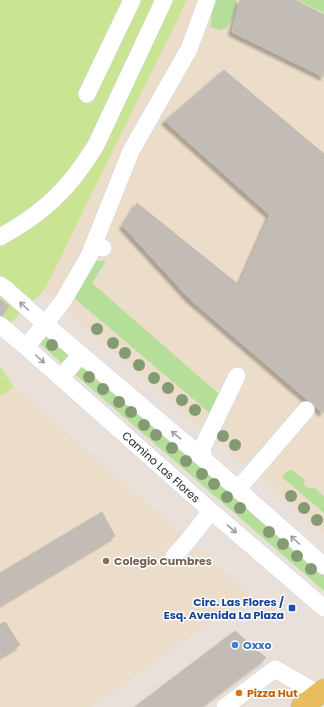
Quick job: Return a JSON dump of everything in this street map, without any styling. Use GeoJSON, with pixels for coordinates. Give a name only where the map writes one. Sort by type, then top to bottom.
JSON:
{"type":"FeatureCollection","features":[{"type":"Feature","properties":{"kind":"street"},"geometry":{"type":"LineString","coordinates":[[87,94],[132,0]]}},
{"type":"Feature","properties":{"kind":"street"},"geometry":{"type":"LineString","coordinates":[[0,237],[20,226],[53,200],[74,178],[86,162],[96,145],[164,0]]}},
{"type":"Feature","properties":{"kind":"street"},"geometry":{"type":"LineString","coordinates":[[26,347],[63,301],[89,256],[98,247],[131,151],[189,49],[207,0]]}},
{"type":"Feature","properties":{"kind":"street"},"geometry":{"type":"LineString","coordinates":[[4,288],[204,459],[324,566]]}},
{"type":"Feature","properties":{"kind":"street","name":"Camino Las Flores"},"geometry":{"type":"LineString","coordinates":[[0,324],[211,511],[324,608]]}},
{"type":"Feature","properties":{"kind":"street"},"geometry":{"type":"LineString","coordinates":[[61,378],[80,354]]}},
{"type":"Feature","properties":{"kind":"street"},"geometry":{"type":"LineString","coordinates":[[204,459],[202,448],[237,376]]}},
{"type":"Feature","properties":{"kind":"street"},"geometry":{"type":"LineString","coordinates":[[238,489],[306,410]]}},
{"type":"Feature","properties":{"kind":"street"},"geometry":{"type":"LineString","coordinates":[[174,556],[211,511]]}},
{"type":"Feature","properties":{"kind":"street"},"geometry":{"type":"LineString","coordinates":[[225,707],[275,669],[315,697]]}},
{"type":"Feature","properties":{"kind":"shaded area"},"geometry":{"type":"Polygon","coordinates":[[[187,0],[324,0],[324,533],[43,291],[187,0]]]}},
{"type":"Feature","properties":{"kind":"shaded area","name":"Colegio Cumbres"},"geometry":{"type":"Polygon","coordinates":[[[14,387],[249,594],[91,707],[0,707],[0,396],[14,387]]]}},
{"type":"Feature","properties":{"kind":"green space"},"geometry":{"type":"Polygon","coordinates":[[[0,0],[187,0],[50,279],[43,291],[0,333],[0,0]]]}},
{"type":"Feature","properties":{"kind":"green space"},"geometry":{"type":"Polygon","coordinates":[[[214,0],[237,0],[233,17],[227,28],[220,30],[211,27],[211,14],[214,0]]]}},
{"type":"Feature","properties":{"kind":"green space"},"geometry":{"type":"Polygon","coordinates":[[[297,0],[324,0],[324,13],[297,0]]]}},
{"type":"Feature","properties":{"kind":"green space"},"geometry":{"type":"Polygon","coordinates":[[[95,260],[106,261],[92,283],[219,394],[211,414],[73,297],[95,260]]]}},
{"type":"Feature","properties":{"kind":"green space"},"geometry":{"type":"Polygon","coordinates":[[[47,335],[324,574],[324,591],[40,344],[47,335]]]}},
{"type":"Feature","properties":{"kind":"green space"},"geometry":{"type":"Polygon","coordinates":[[[0,366],[14,387],[0,396],[0,366]]]}},
{"type":"Feature","properties":{"kind":"green space"},"geometry":{"type":"Polygon","coordinates":[[[292,470],[305,480],[303,484],[309,489],[314,487],[324,496],[324,513],[282,477],[287,471],[292,470]]]}},
{"type":"Feature","properties":{"kind":"building"},"geometry":{"type":"Polygon","coordinates":[[[240,0],[295,0],[324,15],[324,77],[232,32],[240,0]]]}},
{"type":"Feature","properties":{"kind":"building"},"geometry":{"type":"Polygon","coordinates":[[[224,70],[324,154],[323,413],[190,299],[123,226],[137,203],[239,285],[270,215],[165,121],[224,70]]]}},
{"type":"Feature","properties":{"kind":"building"},"geometry":{"type":"Polygon","coordinates":[[[0,300],[9,306],[2,316],[0,315],[0,300]]]}},
{"type":"Feature","properties":{"kind":"building"},"geometry":{"type":"Polygon","coordinates":[[[102,512],[115,536],[0,605],[0,573],[102,512]]]}},
{"type":"Feature","properties":{"kind":"building"},"geometry":{"type":"Polygon","coordinates":[[[5,622],[20,645],[0,657],[0,624],[5,622]]]}},
{"type":"Feature","properties":{"kind":"building"},"geometry":{"type":"Polygon","coordinates":[[[235,631],[266,658],[201,707],[135,707],[235,631]]]}},
{"type":"Feature","properties":{"kind":"place","name":"Colegio Cumbres"},"geometry":{"type":"Point","coordinates":[106,561]}},
{"type":"Feature","properties":{"kind":"place","name":"Circ. Las Flores / Esq. Avenida La Plaza"},"geometry":{"type":"Point","coordinates":[292,608]}},
{"type":"Feature","properties":{"kind":"place","name":"Oxxo"},"geometry":{"type":"Point","coordinates":[235,645]}},
{"type":"Feature","properties":{"kind":"place","name":"Pizza Hut"},"geometry":{"type":"Point","coordinates":[239,693]}}]}
